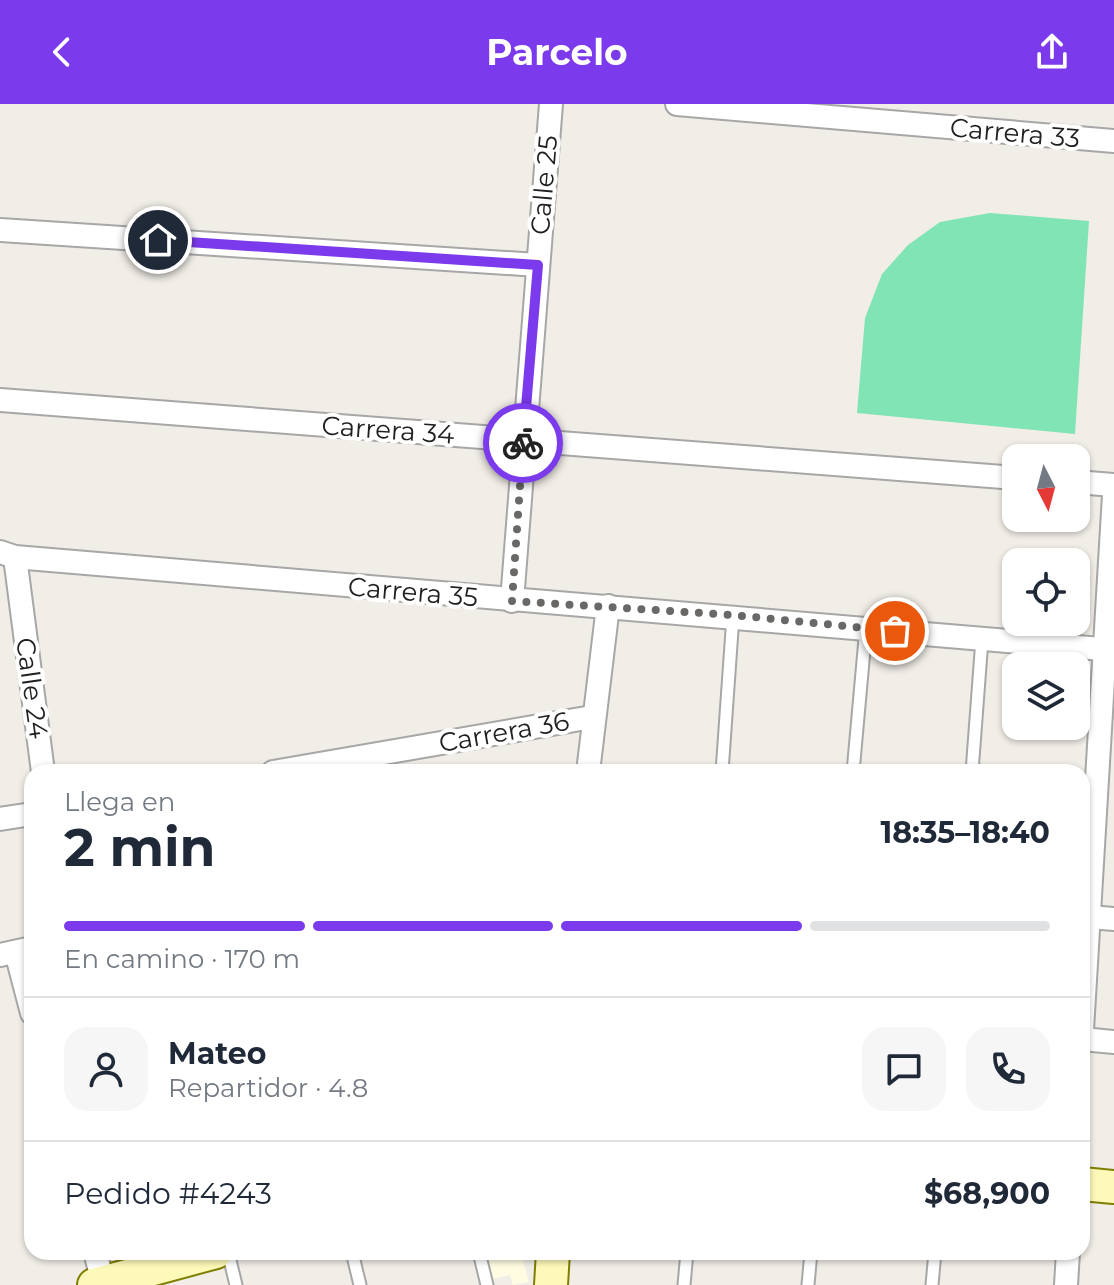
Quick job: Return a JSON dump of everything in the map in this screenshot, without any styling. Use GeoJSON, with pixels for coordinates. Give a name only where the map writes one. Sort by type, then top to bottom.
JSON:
{"type":"FeatureCollection","features":[{"type":"Feature","properties":{"kind":"street","name":"Calle 25"},"geometry":{"type":"LineString","coordinates":[[512,601],[551,104]]}},
{"type":"Feature","properties":{"kind":"street","name":"Carrera 33"},"geometry":{"type":"LineString","coordinates":[[677,104],[1114,141]]}},
{"type":"Feature","properties":{"kind":"street"},"geometry":{"type":"LineString","coordinates":[[0,230],[538,265]]}},
{"type":"Feature","properties":{"kind":"street","name":"Carrera 34"},"geometry":{"type":"LineString","coordinates":[[0,400],[1002,477]]}},
{"type":"Feature","properties":{"kind":"street"},"geometry":{"type":"LineString","coordinates":[[1090,483],[1114,485]]}},
{"type":"Feature","properties":{"kind":"street"},"geometry":{"type":"LineString","coordinates":[[1114,495],[1106,792],[1090,917],[1114,919]]}},
{"type":"Feature","properties":{"kind":"street","name":"Carrera 35"},"geometry":{"type":"LineString","coordinates":[[8,555],[512,601],[733,615],[1110,649]]}},
{"type":"Feature","properties":{"kind":"street","name":"Calle 24"},"geometry":{"type":"LineString","coordinates":[[8,555],[42,764]]}},
{"type":"Feature","properties":{"kind":"street"},"geometry":{"type":"LineString","coordinates":[[589,764],[608,606]]}},
{"type":"Feature","properties":{"kind":"street","name":"Carrera 36"},"geometry":{"type":"LineString","coordinates":[[319,764],[592,717]]}},
{"type":"Feature","properties":{"kind":"street"},"geometry":{"type":"LineString","coordinates":[[0,819],[24,815]]}},
{"type":"Feature","properties":{"kind":"street"},"geometry":{"type":"LineString","coordinates":[[16,952],[24,982]]}},
{"type":"Feature","properties":{"kind":"street"},"geometry":{"type":"LineString","coordinates":[[1090,1040],[1114,1042]]}},
{"type":"Feature","properties":{"kind":"street"},"geometry":{"type":"LineString","coordinates":[[1090,1185],[1114,1187]]}},
{"type":"Feature","properties":{"kind":"street"},"geometry":{"type":"LineString","coordinates":[[99,1276],[177,1260]]}},
{"type":"Feature","properties":{"kind":"street"},"geometry":{"type":"LineString","coordinates":[[551,1285],[553,1260]]}},
{"type":"Feature","properties":{"kind":"street"},"geometry":{"type":"LineString","coordinates":[[1066,1285],[1068,1260]]}},
{"type":"Feature","properties":{"kind":"lane"},"geometry":{"type":"LineString","coordinates":[[723,764],[733,615]]}},
{"type":"Feature","properties":{"kind":"lane"},"geometry":{"type":"LineString","coordinates":[[854,764],[866,628]]}},
{"type":"Feature","properties":{"kind":"lane"},"geometry":{"type":"LineString","coordinates":[[973,764],[982,639]]}},
{"type":"Feature","properties":{"kind":"lane"},"geometry":{"type":"LineString","coordinates":[[230,1260],[236,1285]]}},
{"type":"Feature","properties":{"kind":"lane"},"geometry":{"type":"LineString","coordinates":[[354,1260],[360,1285]]}},
{"type":"Feature","properties":{"kind":"lane"},"geometry":{"type":"LineString","coordinates":[[481,1260],[487,1285]]}},
{"type":"Feature","properties":{"kind":"lane"},"geometry":{"type":"LineString","coordinates":[[684,1285],[686,1260]]}},
{"type":"Feature","properties":{"kind":"lane"},"geometry":{"type":"LineString","coordinates":[[808,1285],[810,1260]]}},
{"type":"Feature","properties":{"kind":"lane"},"geometry":{"type":"LineString","coordinates":[[932,1285],[934,1260]]}},
{"type":"Feature","properties":{"kind":"shaded area"},"geometry":{"type":"Polygon","coordinates":[[[487,1260],[523,1260],[529,1282],[513,1285],[510,1275],[492,1279],[487,1260]]]}},
{"type":"Feature","properties":{"kind":"green space"},"geometry":{"type":"Polygon","coordinates":[[[990,213],[1089,221],[1075,434],[857,413],[865,318],[882,274],[908,245],[940,222],[990,213]]]}},
{"type":"Feature","properties":{"kind":"way so far"},"geometry":{"type":"LineString","coordinates":[[523,443],[512,601],[733,615],[895,631]]}},
{"type":"Feature","properties":{"kind":"route"},"geometry":{"type":"LineString","coordinates":[[158,240],[538,265],[523,443]]}}]}
